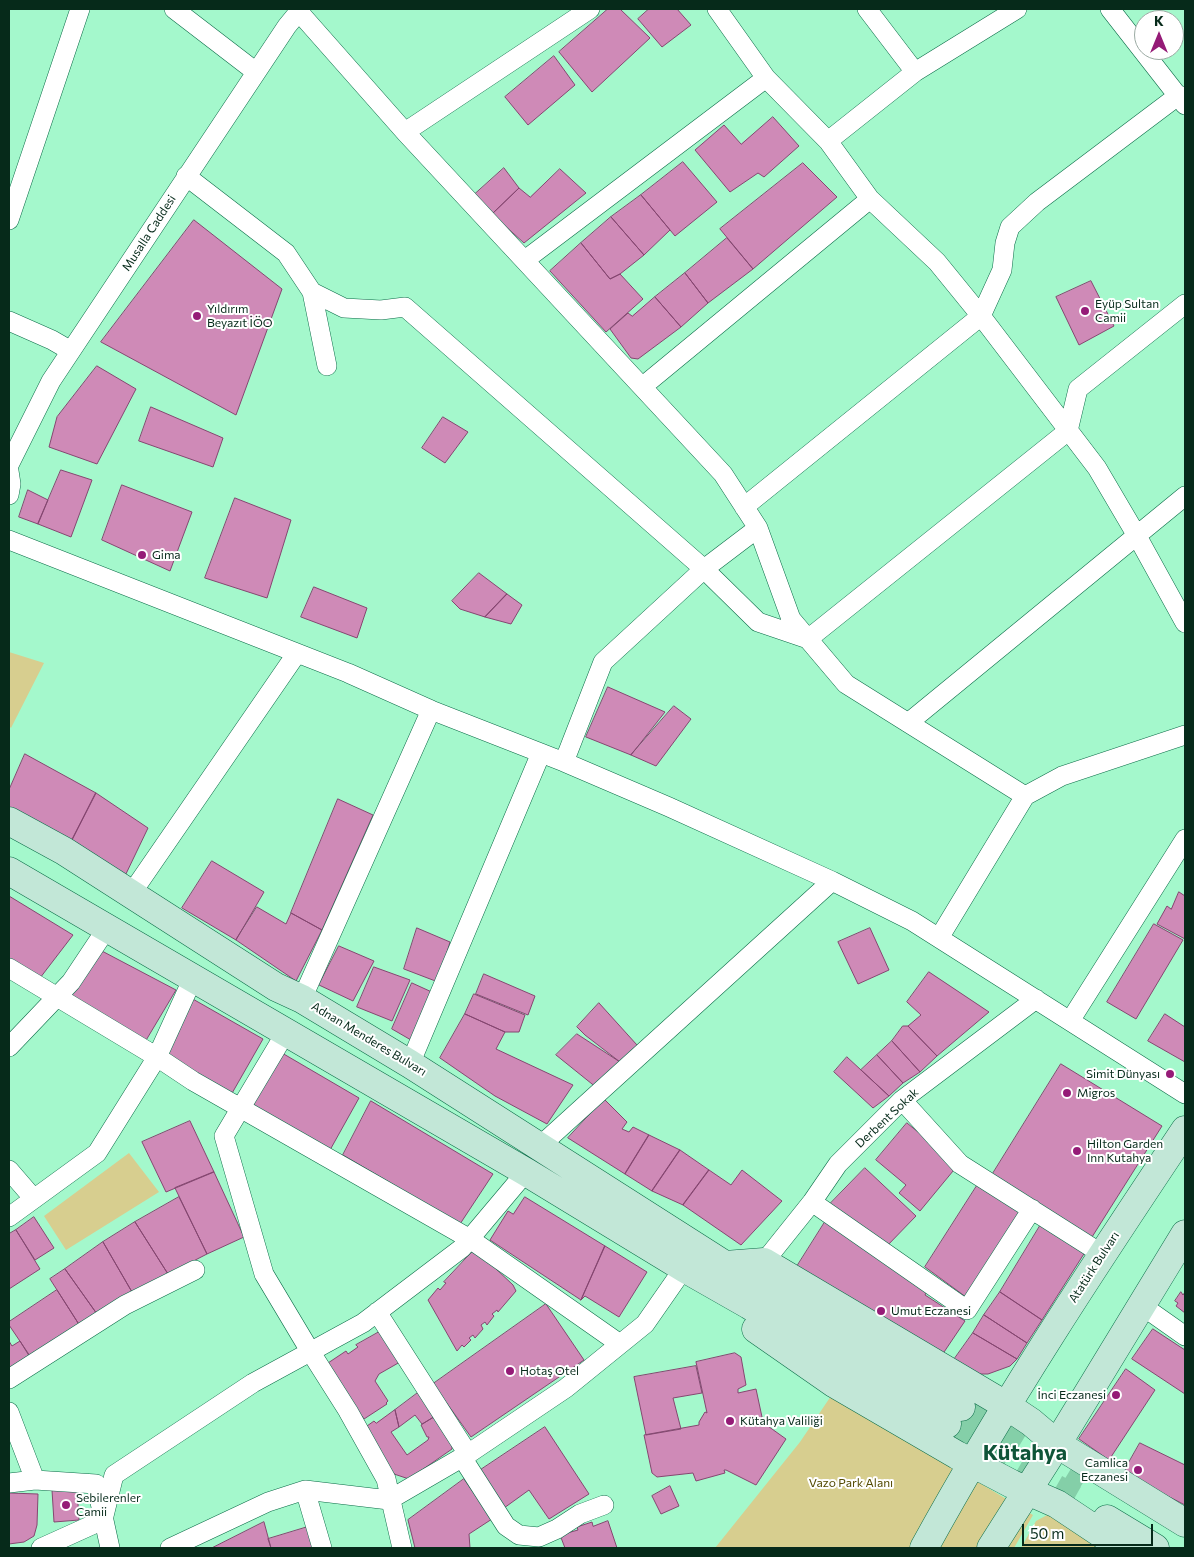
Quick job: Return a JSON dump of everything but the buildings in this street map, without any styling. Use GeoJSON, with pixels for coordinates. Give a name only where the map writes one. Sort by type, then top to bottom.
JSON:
{"type":"FeatureCollection","features":[{"type":"Feature","properties":{"kind":"main road","name":"Adnan Menderes Bulvarı"},"geometry":{"type":"LineString","coordinates":[[9,821],[64,851],[276,988],[302,999],[410,1064],[725,1265],[954,1416],[684,1268]]}},
{"type":"Feature","properties":{"kind":"main road"},"geometry":{"type":"LineString","coordinates":[[9,870],[526,1172],[684,1268],[714,1300],[835,1384],[972,1463],[1056,1504],[1123,1548]]}},
{"type":"Feature","properties":{"kind":"main road","name":"Atatürk Bulvarı"},"geometry":{"type":"LineString","coordinates":[[924,1548],[1007,1406],[1102,1254],[1185,1130]]}},
{"type":"Feature","properties":{"kind":"main road"},"geometry":{"type":"LineString","coordinates":[[991,1548],[1185,1234]]}},
{"type":"Feature","properties":{"kind":"main road"},"geometry":{"type":"LineString","coordinates":[[725,1265],[764,1262],[1007,1406],[1032,1422],[1057,1444],[1185,1523]]}},
{"type":"Feature","properties":{"kind":"main road"},"geometry":{"type":"LineString","coordinates":[[1155,1548],[1079,1490],[1185,1543]]}},
{"type":"Feature","properties":{"kind":"street"},"geometry":{"type":"LineString","coordinates":[[9,220],[80,9]]}},
{"type":"Feature","properties":{"kind":"street"},"geometry":{"type":"LineString","coordinates":[[174,9],[256,72]]}},
{"type":"Feature","properties":{"kind":"street"},"geometry":{"type":"LineString","coordinates":[[405,132],[590,9]]}},
{"type":"Feature","properties":{"kind":"street"},"geometry":{"type":"LineString","coordinates":[[717,9],[766,78],[828,141],[870,199],[937,262],[981,316],[1097,468],[1185,623]]}},
{"type":"Feature","properties":{"kind":"street"},"geometry":{"type":"LineString","coordinates":[[867,9],[915,72]]}},
{"type":"Feature","properties":{"kind":"street"},"geometry":{"type":"LineString","coordinates":[[828,141],[915,72],[1018,9]]}},
{"type":"Feature","properties":{"kind":"street"},"geometry":{"type":"LineString","coordinates":[[744,507],[981,316],[1002,270],[1005,244],[1010,227],[1037,202],[1182,100],[1110,9]]}},
{"type":"Feature","properties":{"kind":"street"},"geometry":{"type":"LineString","coordinates":[[300,10],[405,132],[723,474],[758,528],[791,619],[846,684],[1025,796]]}},
{"type":"Feature","properties":{"kind":"street","name":"Musalla Caddesi"},"geometry":{"type":"LineString","coordinates":[[9,465],[52,381],[71,351],[186,176],[287,26],[300,10]]}},
{"type":"Feature","properties":{"kind":"street"},"geometry":{"type":"LineString","coordinates":[[525,260],[766,78]]}},
{"type":"Feature","properties":{"kind":"street"},"geometry":{"type":"LineString","coordinates":[[186,176],[286,253],[312,292],[327,366]]}},
{"type":"Feature","properties":{"kind":"street"},"geometry":{"type":"LineString","coordinates":[[642,387],[870,199]]}},
{"type":"Feature","properties":{"kind":"street"},"geometry":{"type":"LineString","coordinates":[[312,292],[344,308],[381,310],[405,306],[704,569],[758,622],[808,640]]}},
{"type":"Feature","properties":{"kind":"street"},"geometry":{"type":"LineString","coordinates":[[808,640],[1068,431],[1078,388],[1185,304]]}},
{"type":"Feature","properties":{"kind":"street"},"geometry":{"type":"LineString","coordinates":[[9,321],[52,340],[71,351]]}},
{"type":"Feature","properties":{"kind":"street"},"geometry":{"type":"LineString","coordinates":[[9,471],[11,484],[9,495]]}},
{"type":"Feature","properties":{"kind":"street"},"geometry":{"type":"LineString","coordinates":[[908,723],[1185,496]]}},
{"type":"Feature","properties":{"kind":"street"},"geometry":{"type":"LineString","coordinates":[[564,762],[604,662],[704,569],[758,528]]}},
{"type":"Feature","properties":{"kind":"street"},"geometry":{"type":"LineString","coordinates":[[9,540],[297,652],[431,710],[564,762],[832,881],[912,921],[1185,1094]]}},
{"type":"Feature","properties":{"kind":"street"},"geometry":{"type":"LineString","coordinates":[[131,894],[297,652]]}},
{"type":"Feature","properties":{"kind":"street"},"geometry":{"type":"LineString","coordinates":[[302,999],[431,710]]}},
{"type":"Feature","properties":{"kind":"street"},"geometry":{"type":"LineString","coordinates":[[940,938],[1025,796],[1062,776],[1185,734]]}},
{"type":"Feature","properties":{"kind":"street"},"geometry":{"type":"LineString","coordinates":[[410,1064],[542,753]]}},
{"type":"Feature","properties":{"kind":"street"},"geometry":{"type":"LineString","coordinates":[[1070,1021],[1185,839]]}},
{"type":"Feature","properties":{"kind":"street"},"geometry":{"type":"LineString","coordinates":[[540,1146],[832,881]]}},
{"type":"Feature","properties":{"kind":"street"},"geometry":{"type":"LineString","coordinates":[[9,1047],[71,982],[107,928]]}},
{"type":"Feature","properties":{"kind":"street"},"geometry":{"type":"LineString","coordinates":[[9,968],[193,1080],[470,1239],[620,1344]]}},
{"type":"Feature","properties":{"kind":"street"},"geometry":{"type":"LineString","coordinates":[[9,1217],[97,1154],[158,1057],[193,978]]}},
{"type":"Feature","properties":{"kind":"street","name":"Derbent Sokak"},"geometry":{"type":"LineString","coordinates":[[764,1262],[812,1202],[838,1164],[902,1100],[1036,999]]}},
{"type":"Feature","properties":{"kind":"street"},"geometry":{"type":"LineString","coordinates":[[286,1032],[224,1136],[264,1274],[348,1411],[386,1479],[402,1548]]}},
{"type":"Feature","properties":{"kind":"street"},"geometry":{"type":"LineString","coordinates":[[902,1100],[960,1164],[1102,1254]]}},
{"type":"Feature","properties":{"kind":"street"},"geometry":{"type":"LineString","coordinates":[[9,1170],[34,1199]]}},
{"type":"Feature","properties":{"kind":"street"},"geometry":{"type":"LineString","coordinates":[[103,1520],[114,1475],[253,1383],[363,1323],[462,1248],[526,1172]]}},
{"type":"Feature","properties":{"kind":"street"},"geometry":{"type":"LineString","coordinates":[[812,1202],[968,1310],[1032,1209]]}},
{"type":"Feature","properties":{"kind":"street"},"geometry":{"type":"LineString","coordinates":[[170,1548],[268,1502],[305,1490],[390,1500],[468,1454],[562,1392],[645,1324],[684,1268]]}},
{"type":"Feature","properties":{"kind":"street"},"geometry":{"type":"LineString","coordinates":[[9,1379],[125,1305],[195,1270]]}},
{"type":"Feature","properties":{"kind":"street"},"geometry":{"type":"LineString","coordinates":[[1141,1305],[1185,1336]]}},
{"type":"Feature","properties":{"kind":"street"},"geometry":{"type":"LineString","coordinates":[[377,1312],[468,1454]]}},
{"type":"Feature","properties":{"kind":"street"},"geometry":{"type":"LineString","coordinates":[[9,1412],[34,1480]]}},
{"type":"Feature","properties":{"kind":"street"},"geometry":{"type":"LineString","coordinates":[[468,1454],[465,1462],[506,1526],[519,1535],[539,1537],[580,1514],[604,1505]]}},
{"type":"Feature","properties":{"kind":"street"},"geometry":{"type":"LineString","coordinates":[[9,1483],[34,1480],[96,1484],[110,1548]]}},
{"type":"Feature","properties":{"kind":"street"},"geometry":{"type":"LineString","coordinates":[[305,1490],[322,1548]]}},
{"type":"Feature","properties":{"kind":"street"},"geometry":{"type":"LineString","coordinates":[[41,1548],[103,1520]]}},
{"type":"Feature","properties":{"kind":"green space"},"geometry":{"type":"Polygon","coordinates":[[[9,652],[44,663],[11,728],[9,726],[9,652]]]}},
{"type":"Feature","properties":{"kind":"green space"},"geometry":{"type":"Polygon","coordinates":[[[129,1153],[159,1192],[66,1250],[44,1216],[129,1153]]]}},
{"type":"Feature","properties":{"kind":"green space","name":"Vazo Park Alanı"},"geometry":{"type":"Polygon","coordinates":[[[831,1396],[1033,1515],[1014,1548],[715,1548],[800,1442],[831,1396]]]}},
{"type":"Feature","properties":{"kind":"green space"},"geometry":{"type":"Polygon","coordinates":[[[1049,1514],[1110,1548],[1021,1548],[1036,1521],[1049,1514]]]}},
{"type":"Feature","properties":{"kind":"tunnel"},"geometry":{"type":"LineString","coordinates":[[961,1407],[1084,1481]]}},
{"type":"Feature","properties":{"kind":"tunnel"},"geometry":{"type":"LineString","coordinates":[[947,1424],[960,1434],[1074,1499]]}},
{"type":"Feature","properties":{"kind":"place","name":"Eyüp Sultan Camii"},"geometry":{"type":"Point","coordinates":[1085,311]}},
{"type":"Feature","properties":{"kind":"place","name":"Yıldırım Beyazıt İÖO"},"geometry":{"type":"Point","coordinates":[197,316]}},
{"type":"Feature","properties":{"kind":"place","name":"Gima"},"geometry":{"type":"Point","coordinates":[142,555]}},
{"type":"Feature","properties":{"kind":"place","name":"Simit Dünyası"},"geometry":{"type":"Point","coordinates":[1170,1074]}},
{"type":"Feature","properties":{"kind":"place","name":"Migros"},"geometry":{"type":"Point","coordinates":[1067,1093]}},
{"type":"Feature","properties":{"kind":"place","name":"Hilton Garden Inn Kutahya"},"geometry":{"type":"Point","coordinates":[1077,1151]}},
{"type":"Feature","properties":{"kind":"place","name":"Umut Eczanesi"},"geometry":{"type":"Point","coordinates":[881,1311]}},
{"type":"Feature","properties":{"kind":"place","name":"Hotaş Otel"},"geometry":{"type":"Point","coordinates":[510,1371]}},
{"type":"Feature","properties":{"kind":"place","name":"İnci Eczanesi"},"geometry":{"type":"Point","coordinates":[1116,1395]}},
{"type":"Feature","properties":{"kind":"place","name":"Kütahya Valiliği"},"geometry":{"type":"Point","coordinates":[730,1421]}},
{"type":"Feature","properties":{"kind":"place","name":"Camlica Eczanesi"},"geometry":{"type":"Point","coordinates":[1138,1470]}},
{"type":"Feature","properties":{"kind":"place","name":"Sebilerenler Camii"},"geometry":{"type":"Point","coordinates":[66,1505]}},
{"type":"Feature","properties":{"kind":"district","name":"Kütahya"},"geometry":{"type":"Point","coordinates":[1025,1453]}}]}
